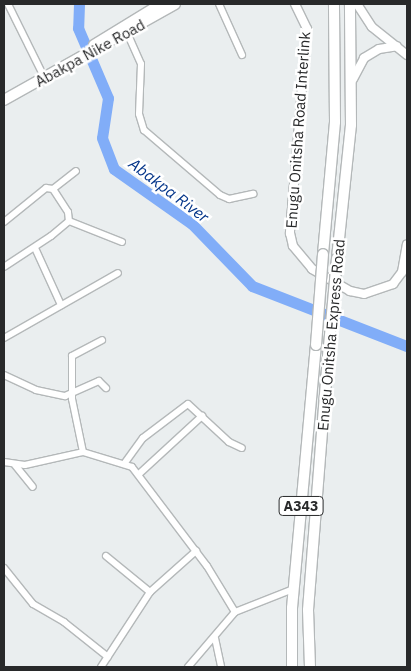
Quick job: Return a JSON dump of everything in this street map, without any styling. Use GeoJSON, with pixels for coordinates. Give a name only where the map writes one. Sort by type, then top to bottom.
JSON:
{"type":"FeatureCollection","features":[{"type":"Feature","properties":{"kind":"main road","name":"Abakpa Nike Road"},"geometry":{"type":"LineString","coordinates":[[126,29],[161,4]]}},
{"type":"Feature","properties":{"kind":"main road","name":"Abakpa Nike Road"},"geometry":{"type":"LineString","coordinates":[[4,100],[126,29],[175,4]]}},
{"type":"Feature","properties":{"kind":"main road","name":"Enugu Onitsha Express Road"},"geometry":{"type":"LineString","coordinates":[[292,667],[293,589],[335,122],[334,4]]}},
{"type":"Feature","properties":{"kind":"main road","name":"Enugu Onitsha Express Road"},"geometry":{"type":"LineString","coordinates":[[310,667],[308,601],[353,79],[350,4]]}},
{"type":"Feature","properties":{"kind":"main road","name":"Abakpa Nike Road"},"geometry":{"type":"LineString","coordinates":[[4,93],[44,76]]}},
{"type":"Feature","properties":{"kind":"street"},"geometry":{"type":"LineString","coordinates":[[8,4],[44,76]]}},
{"type":"Feature","properties":{"kind":"street"},"geometry":{"type":"LineString","coordinates":[[219,4],[242,55]]}},
{"type":"Feature","properties":{"kind":"street","name":"Enugu Onitsha Road Interlink"},"geometry":{"type":"LineString","coordinates":[[295,4],[307,29],[290,233],[293,246],[312,269],[350,291],[364,294],[393,284],[402,272],[407,244]]}},
{"type":"Feature","properties":{"kind":"street"},"geometry":{"type":"LineString","coordinates":[[357,4],[372,27],[407,55]]}},
{"type":"Feature","properties":{"kind":"street"},"geometry":{"type":"LineString","coordinates":[[126,29],[141,64],[140,121],[154,138],[220,195],[229,199],[253,194]]}},
{"type":"Feature","properties":{"kind":"street"},"geometry":{"type":"LineString","coordinates":[[353,79],[364,58],[379,49],[397,46]]}},
{"type":"Feature","properties":{"kind":"street"},"geometry":{"type":"LineString","coordinates":[[4,222],[46,188],[53,189],[76,171]]}},
{"type":"Feature","properties":{"kind":"street"},"geometry":{"type":"LineString","coordinates":[[53,189],[68,212],[68,221]]}},
{"type":"Feature","properties":{"kind":"street"},"geometry":{"type":"LineString","coordinates":[[68,221],[122,242]]}},
{"type":"Feature","properties":{"kind":"street"},"geometry":{"type":"LineString","coordinates":[[4,267],[35,248],[68,221]]}},
{"type":"Feature","properties":{"kind":"street"},"geometry":{"type":"LineString","coordinates":[[35,248],[61,305]]}},
{"type":"Feature","properties":{"kind":"street"},"geometry":{"type":"LineString","coordinates":[[4,338],[61,305],[94,290],[118,273]]}},
{"type":"Feature","properties":{"kind":"street"},"geometry":{"type":"LineString","coordinates":[[83,452],[70,392],[72,356],[102,340]]}},
{"type":"Feature","properties":{"kind":"street"},"geometry":{"type":"LineString","coordinates":[[4,376],[36,390],[70,392],[98,381],[106,388]]}},
{"type":"Feature","properties":{"kind":"street"},"geometry":{"type":"LineString","coordinates":[[124,464],[143,438],[184,406],[192,405],[229,442],[242,448]]}},
{"type":"Feature","properties":{"kind":"street"},"geometry":{"type":"LineString","coordinates":[[139,474],[202,416]]}},
{"type":"Feature","properties":{"kind":"street"},"geometry":{"type":"LineString","coordinates":[[4,462],[15,465],[83,452],[124,464],[139,474],[196,551],[235,612]]}},
{"type":"Feature","properties":{"kind":"street"},"geometry":{"type":"LineString","coordinates":[[15,465],[33,486]]}},
{"type":"Feature","properties":{"kind":"street"},"geometry":{"type":"LineString","coordinates":[[101,667],[150,592],[196,551]]}},
{"type":"Feature","properties":{"kind":"street"},"geometry":{"type":"LineString","coordinates":[[106,556],[150,592]]}},
{"type":"Feature","properties":{"kind":"street"},"geometry":{"type":"LineString","coordinates":[[4,568],[32,604],[64,622],[108,657]]}},
{"type":"Feature","properties":{"kind":"street"},"geometry":{"type":"LineString","coordinates":[[188,667],[215,638],[235,612],[293,589]]}},
{"type":"Feature","properties":{"kind":"street"},"geometry":{"type":"LineString","coordinates":[[215,638],[220,667]]}},
{"type":"Feature","properties":{"kind":"waterway","name":"Abakpa River"},"geometry":{"type":"LineString","coordinates":[[79,4],[78,28],[108,98],[102,138],[114,169],[192,224],[252,286],[407,346]]}}]}
